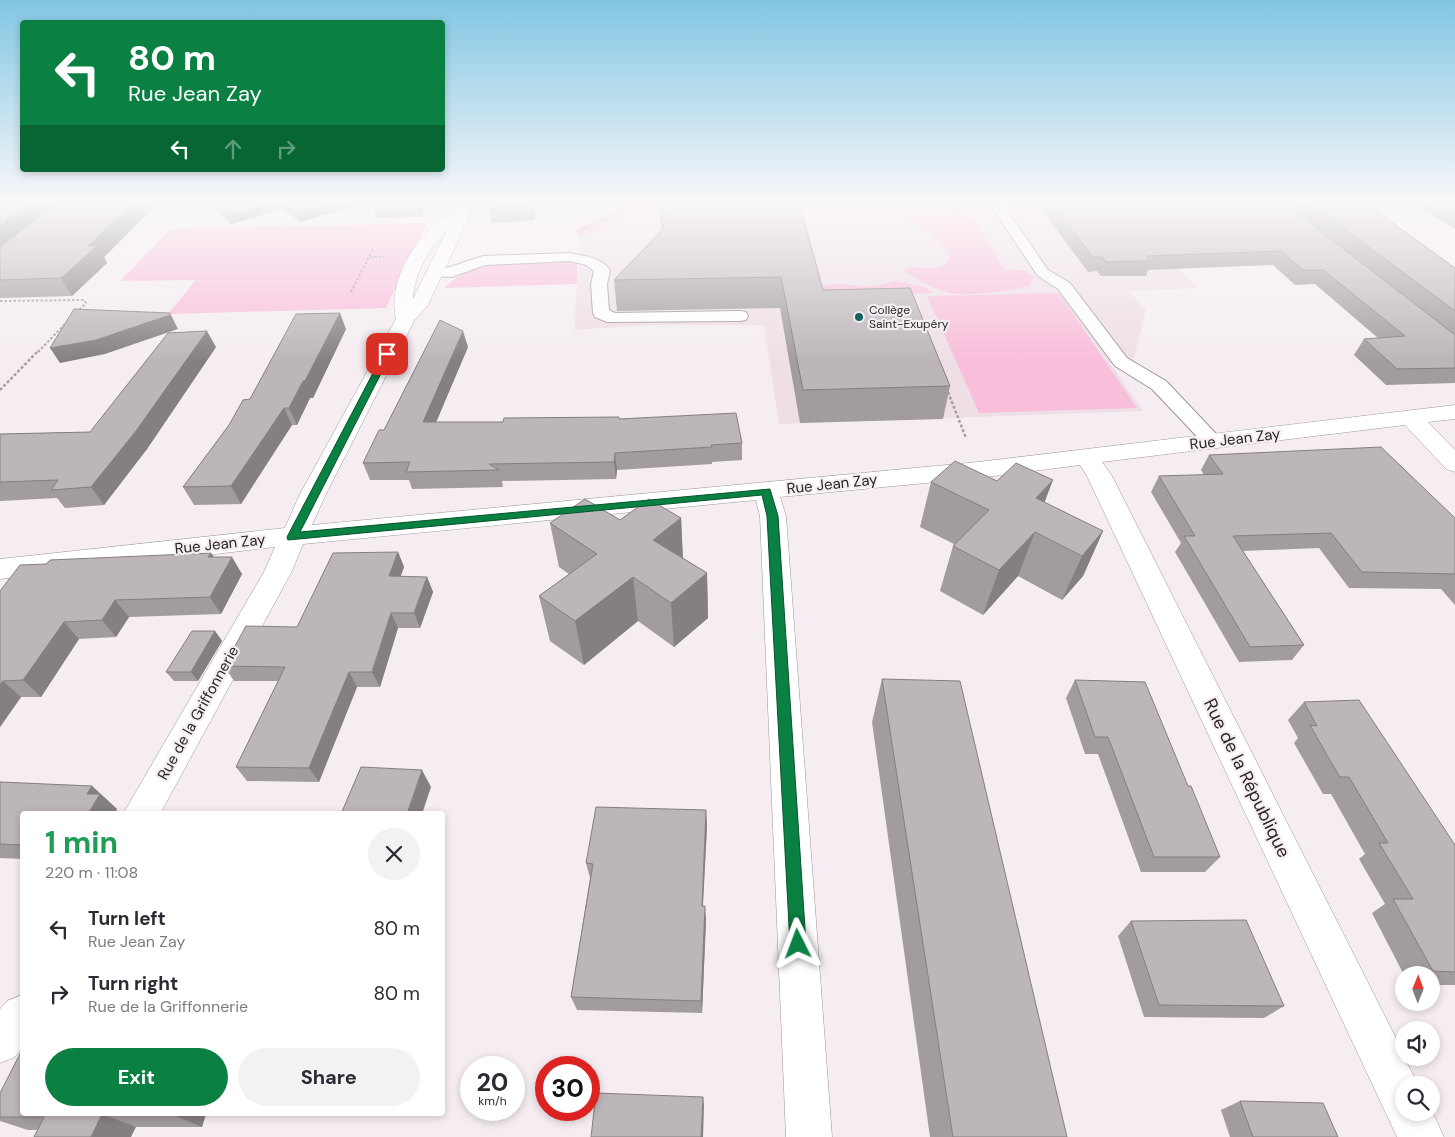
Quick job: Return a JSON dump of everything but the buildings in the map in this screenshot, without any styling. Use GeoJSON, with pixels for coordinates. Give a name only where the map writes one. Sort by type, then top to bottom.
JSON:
{"type":"FeatureCollection","features":[{"type":"Feature","properties":{"kind":"street","name":"Rue de la Griffonnerie"},"geometry":{"type":"LineString","coordinates":[[406,319],[402,304],[407,279],[421,255]]}},
{"type":"Feature","properties":{"kind":"street","name":"Rue de la Griffonnerie"},"geometry":{"type":"LineString","coordinates":[[143,811],[278,571],[292,537],[406,319],[419,305],[443,255]]}},
{"type":"Feature","properties":{"kind":"street","name":"Rue Jean Zay"},"geometry":{"type":"LineString","coordinates":[[0,569],[292,537],[766,491],[1086,457],[1455,412]]}},
{"type":"Feature","properties":{"kind":"street"},"geometry":{"type":"LineString","coordinates":[[1410,417],[1455,464]]}},
{"type":"Feature","properties":{"kind":"street","name":"Rue de la République"},"geometry":{"type":"LineString","coordinates":[[1086,457],[1105,485],[1395,1083]]}},
{"type":"Feature","properties":{"kind":"street"},"geometry":{"type":"LineString","coordinates":[[766,491],[773,516],[809,1137]]}},
{"type":"Feature","properties":{"kind":"street"},"geometry":{"type":"LineString","coordinates":[[0,1042],[20,1018]]}},
{"type":"Feature","properties":{"kind":"street"},"geometry":{"type":"LineString","coordinates":[[1413,1121],[1421,1137]]}},
{"type":"Feature","properties":{"kind":"lane"},"geometry":{"type":"LineString","coordinates":[[1031,255],[1043,273],[1064,286],[1121,362],[1160,384],[1213,442]]}},
{"type":"Feature","properties":{"kind":"lane"},"geometry":{"type":"LineString","coordinates":[[434,273],[452,272],[483,261],[570,258],[592,262],[602,270],[600,284],[601,313],[613,318],[740,316]]}},
{"type":"Feature","properties":{"kind":"path"},"geometry":{"type":"LineString","coordinates":[[351,292],[370,255]]}},
{"type":"Feature","properties":{"kind":"path"},"geometry":{"type":"LineString","coordinates":[[0,301],[84,300],[86,303],[73,316]]}},
{"type":"Feature","properties":{"kind":"path"},"geometry":{"type":"LineString","coordinates":[[0,390],[66,323]]}},
{"type":"Feature","properties":{"kind":"path"},"geometry":{"type":"LineString","coordinates":[[948,392],[966,438]]}},
{"type":"Feature","properties":{"kind":"shaded area"},"geometry":{"type":"Polygon","coordinates":[[[145,255],[412,255],[386,308],[168,314],[196,280],[120,281],[145,255]]]}},
{"type":"Feature","properties":{"kind":"shaded area","name":"Collège Saint-Exupéry"},"geometry":{"type":"Polygon","coordinates":[[[579,255],[1166,255],[1197,288],[1128,291],[1146,310],[1133,361],[1110,363],[1143,411],[779,424],[764,325],[651,325],[574,330],[579,255]]]}},
{"type":"Feature","properties":{"kind":"shaded area"},"geometry":{"type":"Polygon","coordinates":[[[996,255],[1005,270],[1024,271],[1034,278],[1029,286],[1012,290],[959,294],[939,290],[904,272],[906,268],[940,267],[947,264],[950,256],[996,255]]]}},
{"type":"Feature","properties":{"kind":"shaded area"},"geometry":{"type":"Polygon","coordinates":[[[549,261],[577,263],[577,284],[444,288],[467,272],[480,268],[507,263],[549,261]]]}},
{"type":"Feature","properties":{"kind":"shaded area"},"geometry":{"type":"Polygon","coordinates":[[[897,281],[924,287],[933,293],[903,294],[826,308],[821,286],[842,284],[873,286],[897,281]]]}},
{"type":"Feature","properties":{"kind":"shaded area"},"geometry":{"type":"Polygon","coordinates":[[[1059,293],[1137,408],[979,413],[927,296],[1059,293]]]}},
{"type":"Feature","properties":{"kind":"place","name":"Collège Saint-Exupéry"},"geometry":{"type":"Point","coordinates":[859,317]}},
{"type":"Feature","properties":{"kind":"route"},"geometry":{"type":"LineString","coordinates":[[387,354],[292,537],[766,491],[773,516],[798,944]]}}]}
